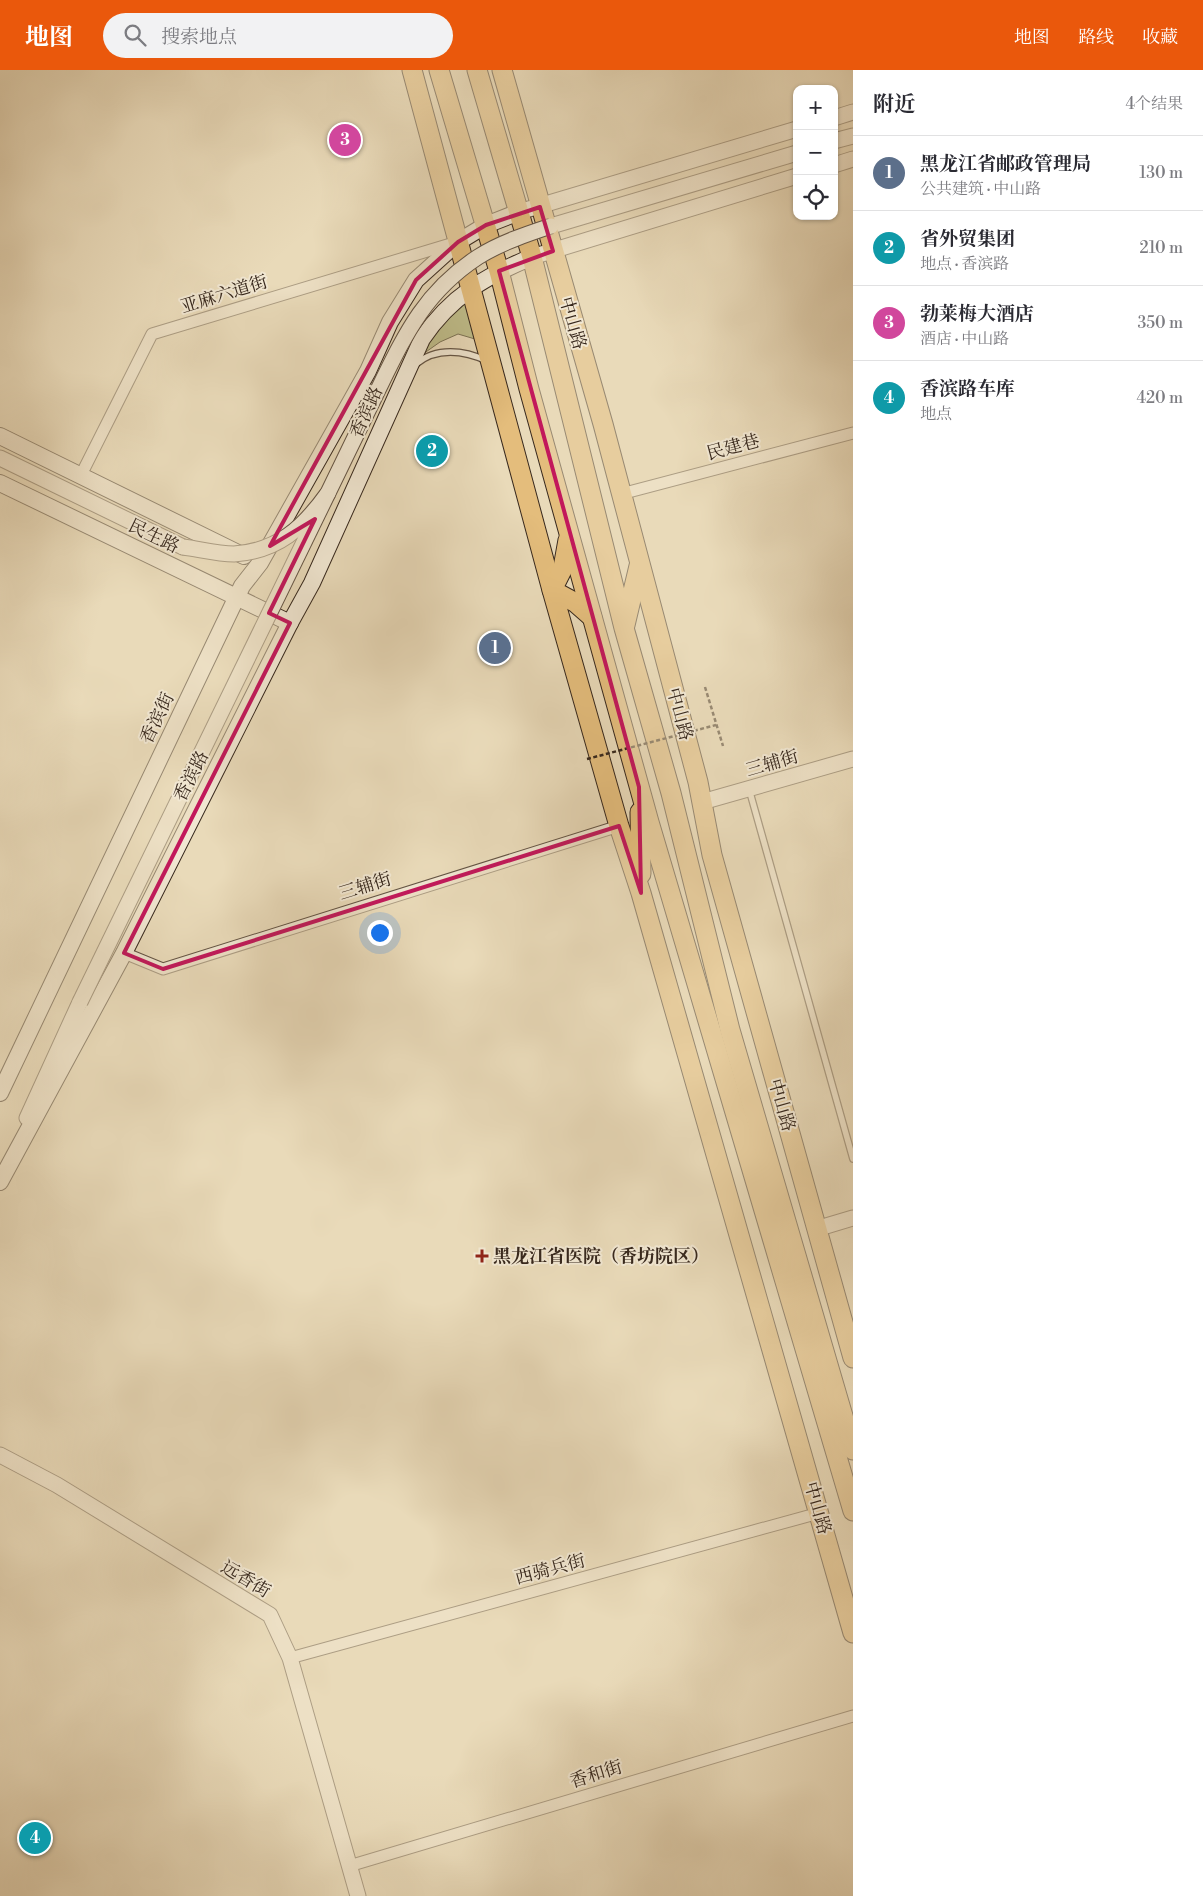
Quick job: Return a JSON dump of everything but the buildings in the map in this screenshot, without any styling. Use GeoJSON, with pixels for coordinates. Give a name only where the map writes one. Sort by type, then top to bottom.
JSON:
{"type":"FeatureCollection","features":[{"type":"Feature","properties":{"kind":"main road"},"geometry":{"type":"LineString","coordinates":[[412,70],[552,590],[619,826],[641,893]]}},
{"type":"Feature","properties":{"kind":"main road"},"geometry":{"type":"LineString","coordinates":[[439,70],[499,271],[529,389],[639,787],[641,893]]}},
{"type":"Feature","properties":{"kind":"main road","name":"中山路"},"geometry":{"type":"LineString","coordinates":[[477,70],[532,257],[624,628],[671,793],[730,1030],[853,1450]]}},
{"type":"Feature","properties":{"kind":"main road","name":"中山路"},"geometry":{"type":"LineString","coordinates":[[502,70],[640,563],[702,802],[712,855],[853,1358]]}},
{"type":"Feature","properties":{"kind":"main road","name":"香滨街"},"geometry":{"type":"LineString","coordinates":[[0,1093],[242,586],[260,563],[368,371],[390,322],[416,280],[458,242],[486,225],[518,212]]}},
{"type":"Feature","properties":{"kind":"main road","name":"香滨路"},"geometry":{"type":"LineString","coordinates":[[0,1180],[124,953],[312,583],[422,339],[430,326],[448,306],[470,288],[499,271],[532,257]]}},
{"type":"Feature","properties":{"kind":"main road","name":"民生路"},"geometry":{"type":"LineString","coordinates":[[0,436],[260,563]]}},
{"type":"Feature","properties":{"kind":"main road","name":"民生路"},"geometry":{"type":"LineString","coordinates":[[0,483],[290,623]]}},
{"type":"Feature","properties":{"kind":"main road"},"geometry":{"type":"LineString","coordinates":[[552,590],[563,568],[567,549],[568,529]]}},
{"type":"Feature","properties":{"kind":"main road"},"geometry":{"type":"LineString","coordinates":[[624,628],[640,563]]}},
{"type":"Feature","properties":{"kind":"main road"},"geometry":{"type":"LineString","coordinates":[[552,590],[576,603],[592,616]]}},
{"type":"Feature","properties":{"kind":"main road","name":"中山路"},"geometry":{"type":"LineString","coordinates":[[639,787],[853,1510]]}},
{"type":"Feature","properties":{"kind":"main road"},"geometry":{"type":"LineString","coordinates":[[671,793],[712,855]]}},
{"type":"Feature","properties":{"kind":"main road","name":"中山路"},"geometry":{"type":"LineString","coordinates":[[641,893],[853,1634]]}},
{"type":"Feature","properties":{"kind":"street"},"geometry":{"type":"LineString","coordinates":[[838,117],[853,112]]}},
{"type":"Feature","properties":{"kind":"street"},"geometry":{"type":"LineString","coordinates":[[518,212],[794,130]]}},
{"type":"Feature","properties":{"kind":"street"},"geometry":{"type":"LineString","coordinates":[[838,140],[853,136]]}},
{"type":"Feature","properties":{"kind":"street"},"geometry":{"type":"LineString","coordinates":[[0,1180],[80,1002],[404,338],[416,316],[430,297],[474,260],[523,236],[793,154]]}},
{"type":"Feature","properties":{"kind":"street"},"geometry":{"type":"LineString","coordinates":[[838,163],[853,159]]}},
{"type":"Feature","properties":{"kind":"street"},"geometry":{"type":"LineString","coordinates":[[532,257],[793,177]]}},
{"type":"Feature","properties":{"kind":"street","name":"亚麻六道街"},"geometry":{"type":"LineString","coordinates":[[81,475],[152,334],[458,242]]}},
{"type":"Feature","properties":{"kind":"street","name":"民建巷"},"geometry":{"type":"LineString","coordinates":[[621,494],[853,433]]}},
{"type":"Feature","properties":{"kind":"street"},"geometry":{"type":"LineString","coordinates":[[0,458],[184,547],[210,552],[232,554],[258,550],[278,542],[295,531],[313,514],[328,493]]}},
{"type":"Feature","properties":{"kind":"street","name":"三辅街"},"geometry":{"type":"LineString","coordinates":[[702,802],[853,759]]}},
{"type":"Feature","properties":{"kind":"street","name":"三辅街"},"geometry":{"type":"LineString","coordinates":[[124,953],[163,969],[619,826]]}},
{"type":"Feature","properties":{"kind":"street"},"geometry":{"type":"LineString","coordinates":[[816,1229],[853,1218]]}},
{"type":"Feature","properties":{"kind":"street","name":"远香街"},"geometry":{"type":"LineString","coordinates":[[0,1455],[57,1485],[270,1615],[290,1658],[358,1896]]}},
{"type":"Feature","properties":{"kind":"street","name":"西骑兵街"},"geometry":{"type":"LineString","coordinates":[[290,1658],[819,1513]]}},
{"type":"Feature","properties":{"kind":"street","name":"香和街"},"geometry":{"type":"LineString","coordinates":[[349,1866],[853,1716]]}},
{"type":"Feature","properties":{"kind":"lane"},"geometry":{"type":"LineString","coordinates":[[402,381],[417,362],[440,352],[461,352],[490,362]]}},
{"type":"Feature","properties":{"kind":"lane"},"geometry":{"type":"LineString","coordinates":[[749,789],[853,1159]]}},
{"type":"Feature","properties":{"kind":"path"},"geometry":{"type":"LineString","coordinates":[[705,687],[724,746]]}},
{"type":"Feature","properties":{"kind":"path"},"geometry":{"type":"LineString","coordinates":[[587,759],[716,725]]}},
{"type":"Feature","properties":{"kind":"highlighted area"},"geometry":{"type":"Polygon","coordinates":[[[540,207],[553,251],[499,271],[639,787],[641,893],[619,826],[163,969],[124,953],[290,623],[269,613],[315,519],[270,546],[416,280],[458,242],[486,225],[540,207]]]}},
{"type":"Feature","properties":{"kind":"shaded area"},"geometry":{"type":"Polygon","coordinates":[[[476,292],[492,344],[458,334],[440,342],[423,354],[423,341],[476,292]]]}},
{"type":"Feature","properties":{"kind":"place","name":"勃莱梅大酒店"},"geometry":{"type":"Point","coordinates":[345,140]}},
{"type":"Feature","properties":{"kind":"place","name":"省外贸集团"},"geometry":{"type":"Point","coordinates":[432,451]}},
{"type":"Feature","properties":{"kind":"place","name":"黑龙江省邮政管理局"},"geometry":{"type":"Point","coordinates":[495,648]}},
{"type":"Feature","properties":{"kind":"place","name":"黑龙江省医院（香坊院区）"},"geometry":{"type":"Point","coordinates":[482,1256]}},
{"type":"Feature","properties":{"kind":"place","name":"香滨路车库"},"geometry":{"type":"Point","coordinates":[35,1838]}}]}
